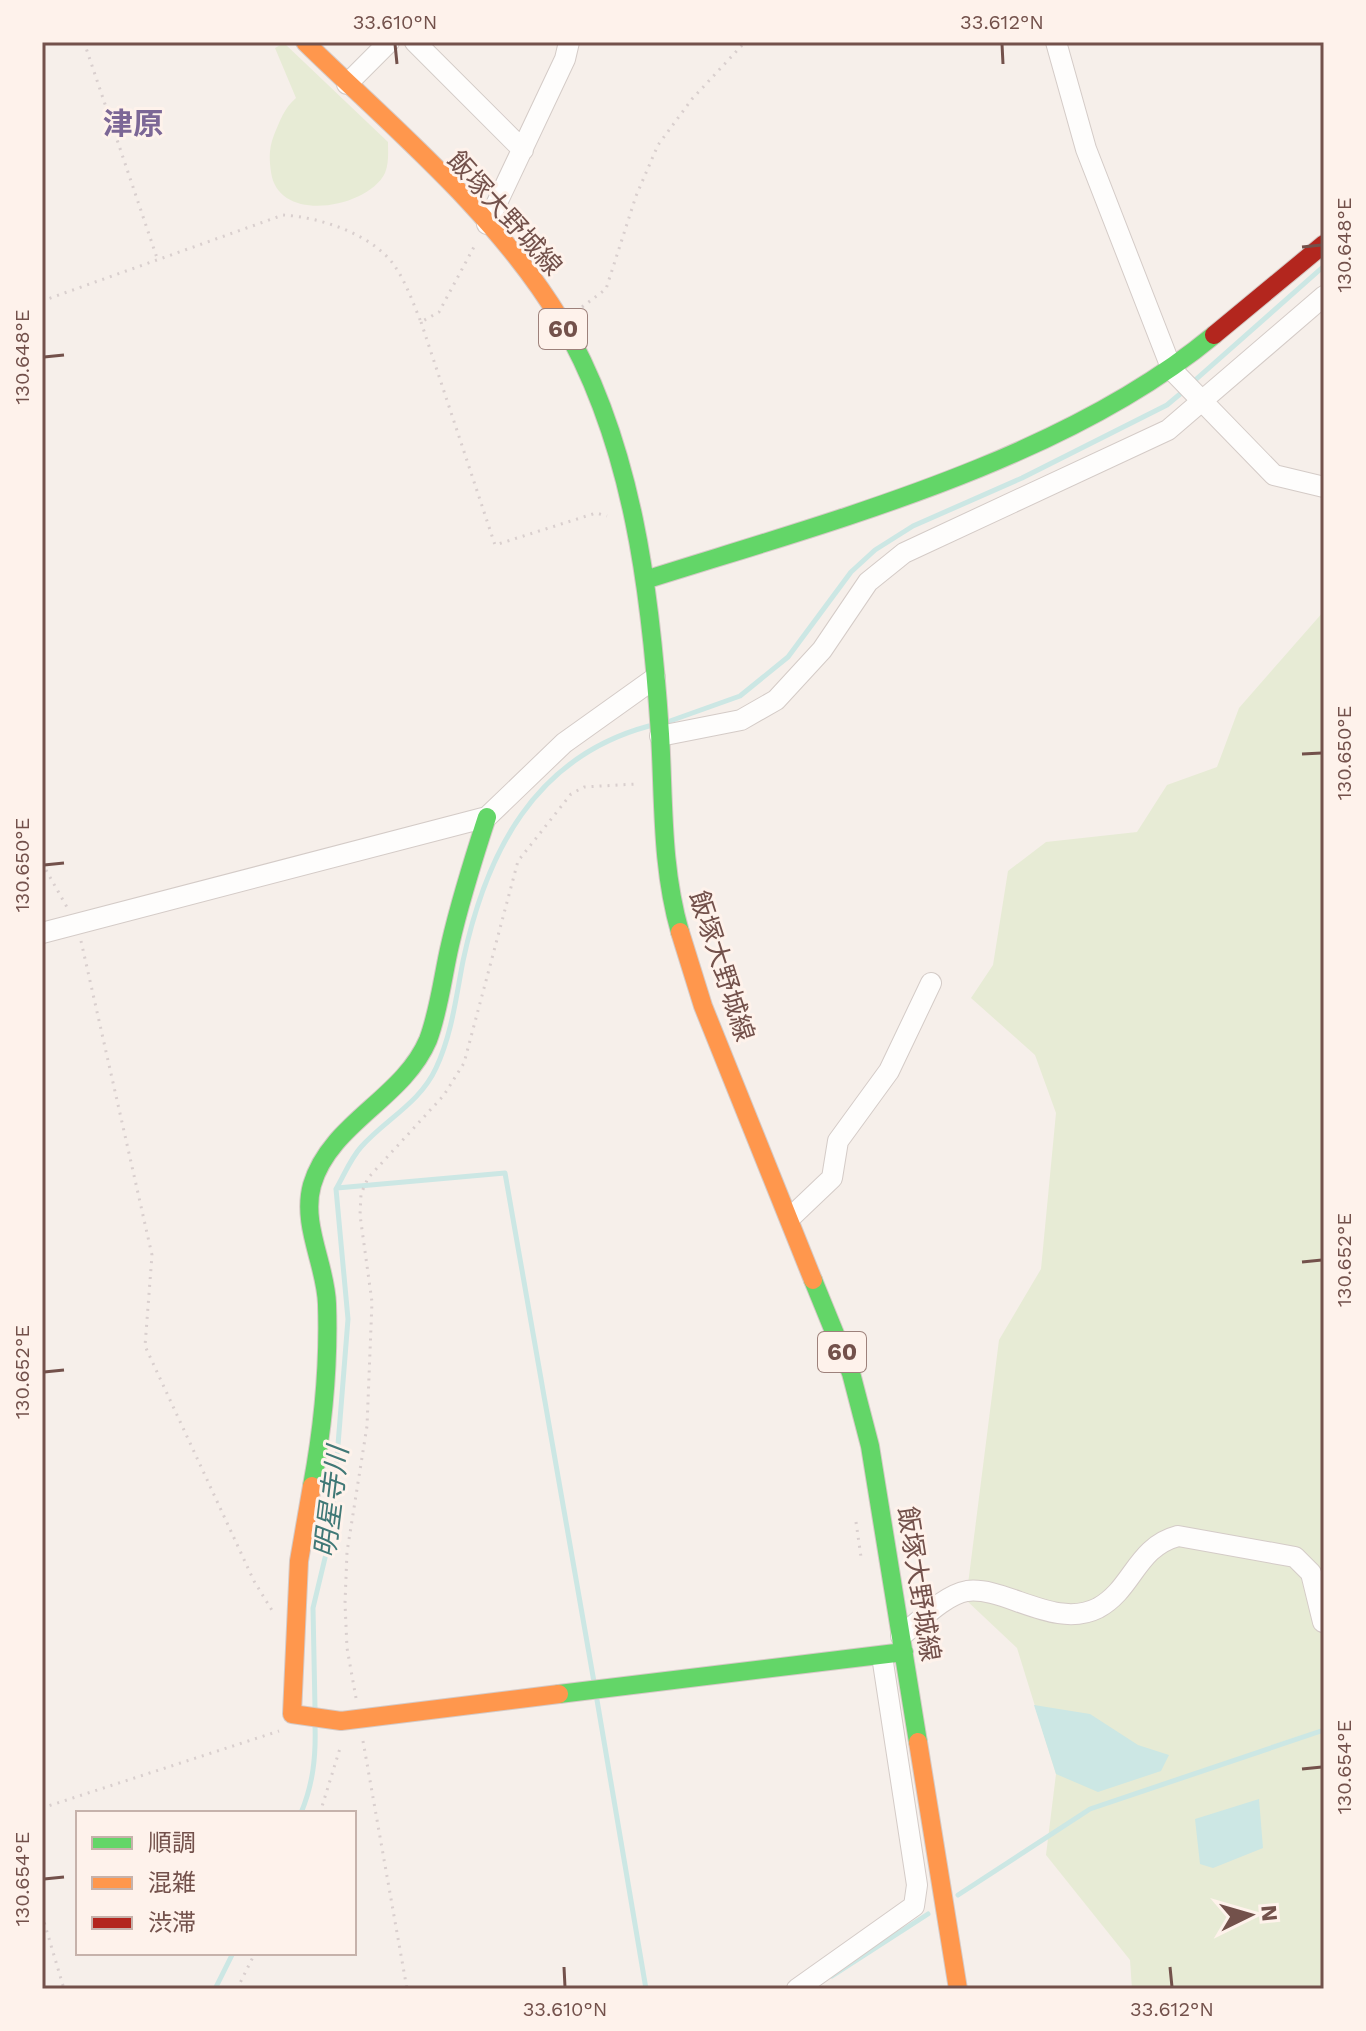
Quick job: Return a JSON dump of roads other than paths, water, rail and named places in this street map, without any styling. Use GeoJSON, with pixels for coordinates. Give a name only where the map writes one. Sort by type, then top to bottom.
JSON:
{"type":"FeatureCollection","features":[{"type":"Feature","properties":{"kind":"street","name":"飯塚大野城線"},"geometry":{"type":"LineString","coordinates":[[305,42],[487,224],[549,301],[597,394],[624,470],[645,580],[660,736],[666,873],[683,944],[703,1006],[851,1373],[870,1446],[958,1989]]}},
{"type":"Feature","properties":{"kind":"street"},"geometry":{"type":"LineString","coordinates":[[347,84],[389,42]]}},
{"type":"Feature","properties":{"kind":"street"},"geometry":{"type":"LineString","coordinates":[[415,42],[523,150]]}},
{"type":"Feature","properties":{"kind":"street"},"geometry":{"type":"LineString","coordinates":[[487,224],[565,59],[569,42]]}},
{"type":"Feature","properties":{"kind":"street"},"geometry":{"type":"LineString","coordinates":[[1056,42],[1086,149],[1172,370],[1274,475],[1324,487]]}},
{"type":"Feature","properties":{"kind":"street"},"geometry":{"type":"LineString","coordinates":[[645,580],[923,491],[1060,430],[1172,370],[1324,244]]}},
{"type":"Feature","properties":{"kind":"street"},"geometry":{"type":"LineString","coordinates":[[660,736],[741,720],[776,700],[822,650],[868,582],[904,553],[1168,430],[1324,296]]}},
{"type":"Feature","properties":{"kind":"street"},"geometry":{"type":"LineString","coordinates":[[655,678],[564,743],[487,817],[461,895],[428,1039],[408,1074],[329,1150],[312,1186],[310,1224],[323,1267],[327,1305],[320,1443],[299,1561],[292,1714],[350,1720],[882,1656],[903,1644],[950,1599],[966,1591],[982,1592],[1032,1608],[1075,1614],[1098,1608],[1119,1592],[1159,1541],[1178,1536],[1295,1557],[1311,1573],[1323,1622]]}},
{"type":"Feature","properties":{"kind":"street"},"geometry":{"type":"LineString","coordinates":[[42,933],[487,817]]}},
{"type":"Feature","properties":{"kind":"street"},"geometry":{"type":"LineString","coordinates":[[790,1218],[832,1178],[838,1141],[889,1071],[931,983]]}},
{"type":"Feature","properties":{"kind":"street"},"geometry":{"type":"LineString","coordinates":[[797,1989],[914,1906],[917,1885],[882,1656]]}},
{"type":"Feature","properties":{"kind":"water"},"geometry":{"type":"Polygon","coordinates":[[[1034,1705],[1090,1714],[1138,1745],[1169,1755],[1161,1771],[1098,1792],[1056,1774],[1034,1705]]]}},
{"type":"Feature","properties":{"kind":"water"},"geometry":{"type":"Polygon","coordinates":[[[1259,1799],[1263,1848],[1213,1868],[1200,1864],[1195,1819],[1259,1799]]]}},
{"type":"Feature","properties":{"kind":"waterway"},"geometry":{"type":"LineString","coordinates":[[1193,382],[1324,266]]}},
{"type":"Feature","properties":{"kind":"waterway"},"geometry":{"type":"LineString","coordinates":[[670,721],[740,696],[788,657],[851,572],[875,550],[913,526],[1022,478],[1167,405],[1186,389]]}},
{"type":"Feature","properties":{"kind":"waterway"},"geometry":{"type":"LineString","coordinates":[[336,1189],[361,1147],[412,1101],[436,1068],[450,1029],[473,921],[502,847],[522,815],[546,786],[575,761],[609,741],[649,726]]}},
{"type":"Feature","properties":{"kind":"waterway"},"geometry":{"type":"LineString","coordinates":[[337,1188],[505,1173],[594,1682]]}},
{"type":"Feature","properties":{"kind":"waterway","name":"明星寺川"},"geometry":{"type":"LineString","coordinates":[[315,1708],[313,1608],[331,1533],[348,1319],[336,1189]]}},
{"type":"Feature","properties":{"kind":"waterway"},"geometry":{"type":"LineString","coordinates":[[597,1700],[646,1989]]}},
{"type":"Feature","properties":{"kind":"waterway","name":"明星寺川"},"geometry":{"type":"LineString","coordinates":[[302,1811],[313,1770],[315,1726]]}},
{"type":"Feature","properties":{"kind":"waterway"},"geometry":{"type":"LineString","coordinates":[[958,1895],[1090,1809],[1324,1730]]}},
{"type":"Feature","properties":{"kind":"waterway"},"geometry":{"type":"LineString","coordinates":[[832,1976],[928,1914]]}},
{"type":"Feature","properties":{"kind":"waterway","name":"明星寺川"},"geometry":{"type":"LineString","coordinates":[[215,1989],[232,1955]]}},
{"type":"Feature","properties":{"kind":"district","name":"津原"},"geometry":{"type":"Point","coordinates":[133,124]}}]}
